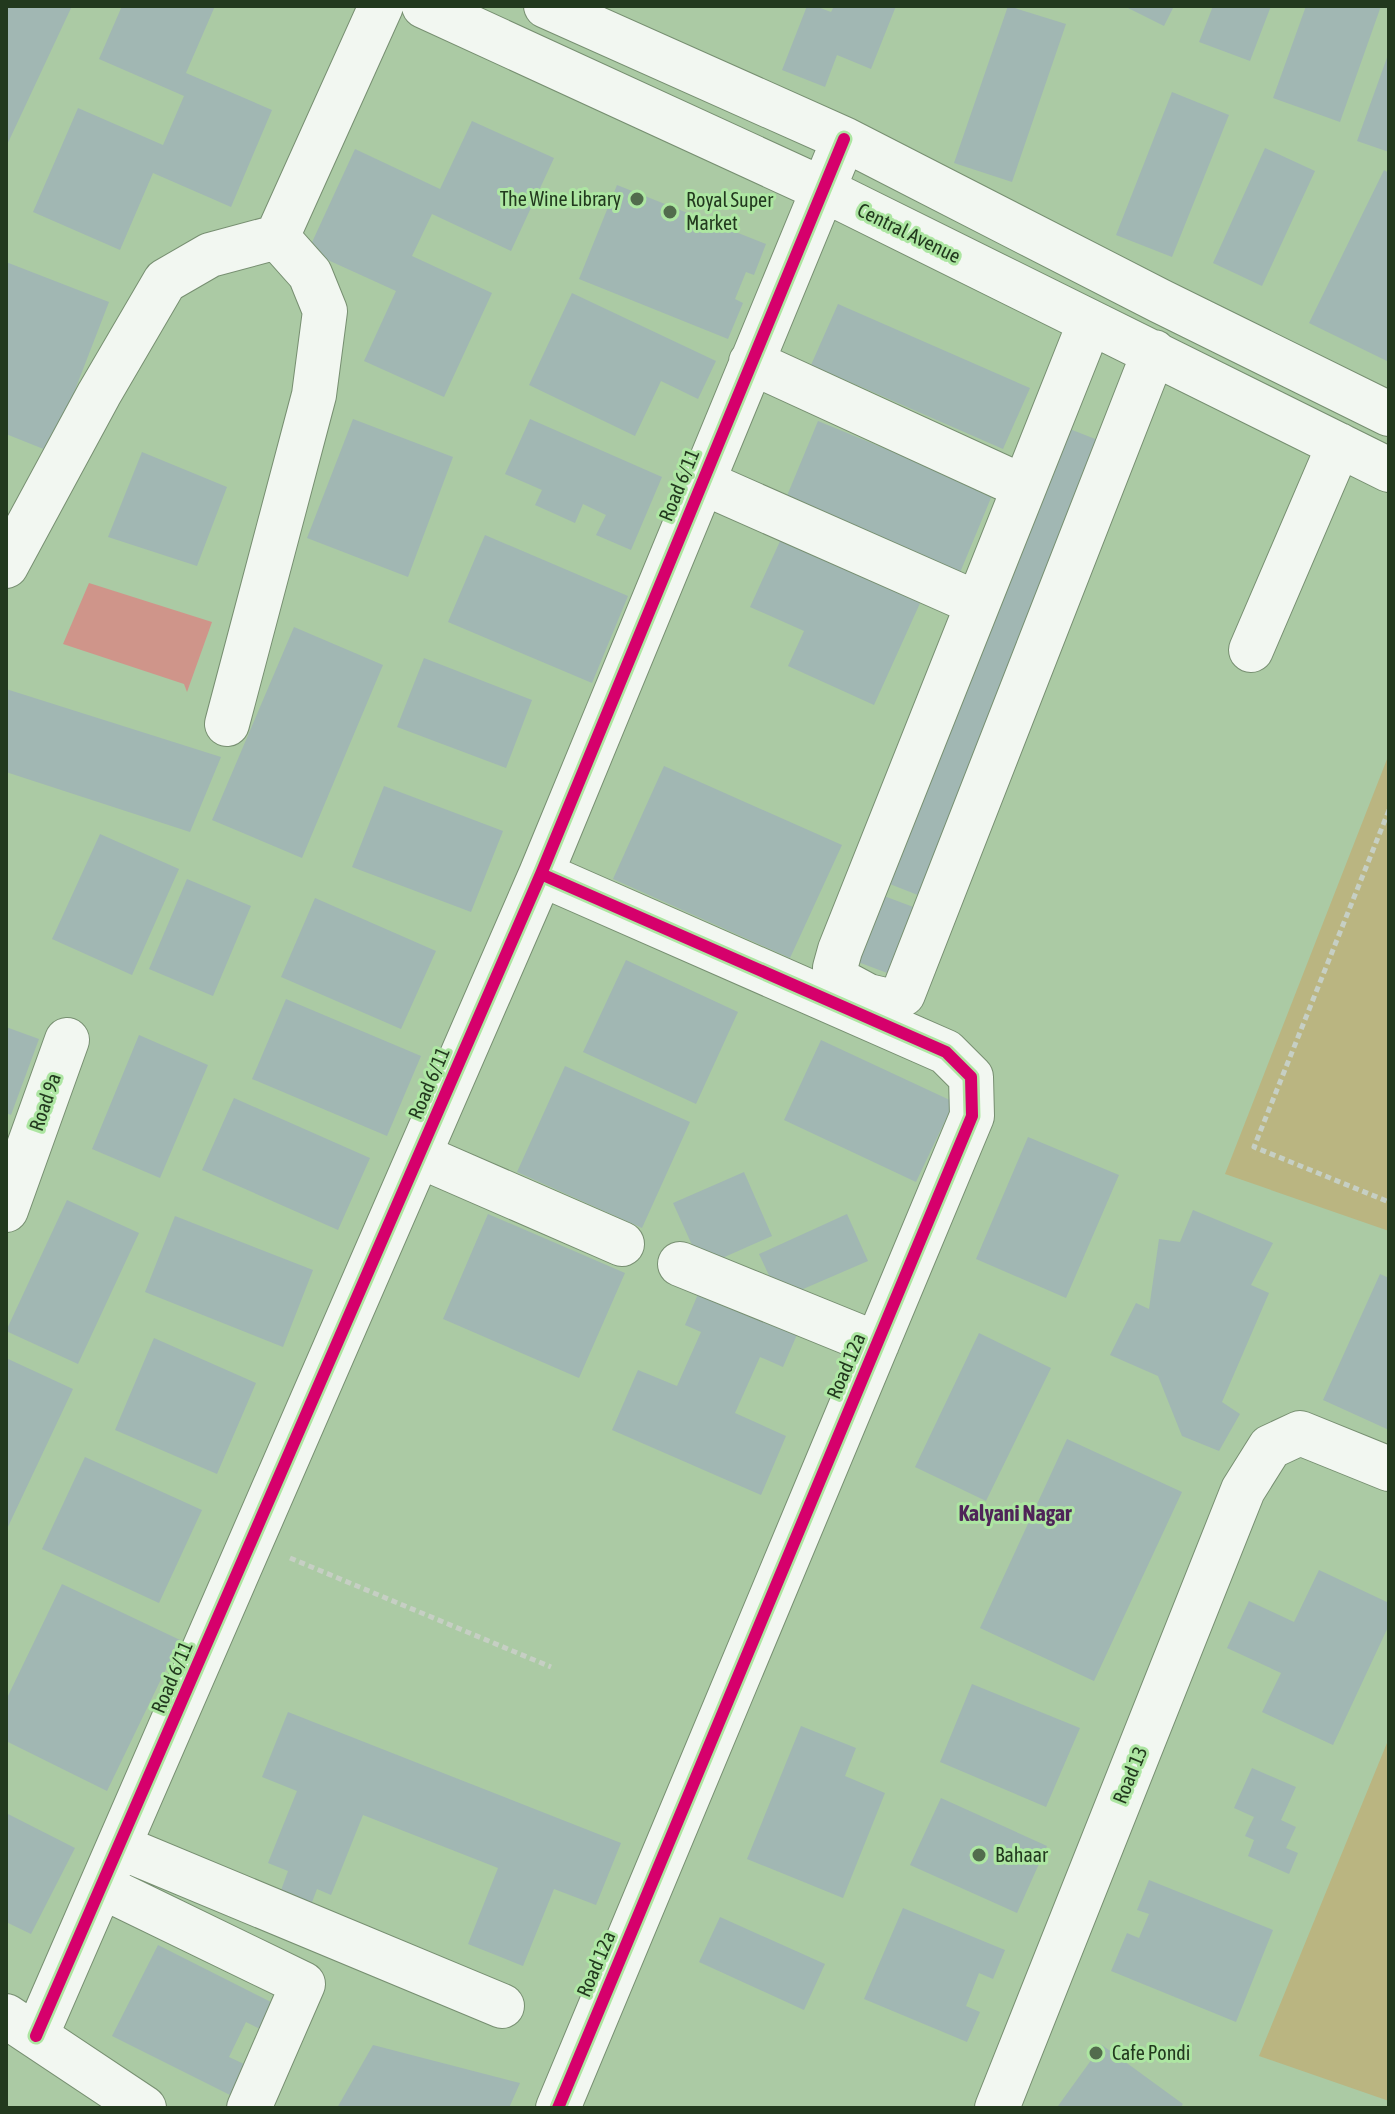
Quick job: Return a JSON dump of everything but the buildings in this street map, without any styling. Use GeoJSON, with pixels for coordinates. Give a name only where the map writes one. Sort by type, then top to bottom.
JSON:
{"type":"FeatureCollection","features":[{"type":"Feature","properties":{"kind":"street"},"geometry":{"type":"LineString","coordinates":[[277,237],[381,6]]}},
{"type":"Feature","properties":{"kind":"street"},"geometry":{"type":"LineString","coordinates":[[546,6],[844,139],[1389,414]]}},
{"type":"Feature","properties":{"kind":"street","name":"Central Avenue"},"geometry":{"type":"LineString","coordinates":[[450,11],[822,189],[1389,470]]}},
{"type":"Feature","properties":{"kind":"street","name":"Road 6/11"},"geometry":{"type":"LineString","coordinates":[[21,2026],[103,1887],[541,874],[844,139]]}},
{"type":"Feature","properties":{"kind":"street"},"geometry":{"type":"LineString","coordinates":[[6,566],[99,394],[165,281],[210,255],[277,237]]}},
{"type":"Feature","properties":{"kind":"street"},"geometry":{"type":"LineString","coordinates":[[227,724],[314,395],[325,311],[310,274],[277,237]]}},
{"type":"Feature","properties":{"kind":"street"},"geometry":{"type":"LineString","coordinates":[[1090,322],[840,950],[835,968],[842,982],[868,996],[889,1001],[903,994],[1154,352]]}},
{"type":"Feature","properties":{"kind":"street"},"geometry":{"type":"LineString","coordinates":[[751,362],[1004,478]]}},
{"type":"Feature","properties":{"kind":"street"},"geometry":{"type":"LineString","coordinates":[[1251,650],[1339,445]]}},
{"type":"Feature","properties":{"kind":"street"},"geometry":{"type":"LineString","coordinates":[[702,482],[958,595]]}},
{"type":"Feature","properties":{"kind":"street","name":"Road 12a"},"geometry":{"type":"LineString","coordinates":[[541,874],[946,1052],[971,1077],[972,1116],[558,2108]]}},
{"type":"Feature","properties":{"kind":"street","name":"Road 9a"},"geometry":{"type":"LineString","coordinates":[[6,1210],[14,1166],[67,1040]]}},
{"type":"Feature","properties":{"kind":"street"},"geometry":{"type":"LineString","coordinates":[[420,1156],[622,1244]]}},
{"type":"Feature","properties":{"kind":"street"},"geometry":{"type":"LineString","coordinates":[[680,1264],[877,1344]]}},
{"type":"Feature","properties":{"kind":"street","name":"Road 13"},"geometry":{"type":"LineString","coordinates":[[997,2108],[1243,1490],[1270,1447],[1300,1433],[1389,1469]]}},
{"type":"Feature","properties":{"kind":"street"},"geometry":{"type":"LineString","coordinates":[[120,1847],[502,2006]]}},
{"type":"Feature","properties":{"kind":"street"},"geometry":{"type":"LineString","coordinates":[[103,1887],[303,1984],[249,2108]]}},
{"type":"Feature","properties":{"kind":"street"},"geometry":{"type":"LineString","coordinates":[[21,2026],[144,2108]]}},
{"type":"Feature","properties":{"kind":"path"},"geometry":{"type":"LineString","coordinates":[[1389,810],[1254,1147],[1389,1202]]}},
{"type":"Feature","properties":{"kind":"path"},"geometry":{"type":"LineString","coordinates":[[253,1543],[551,1667]]}},
{"type":"Feature","properties":{"kind":"shaded area"},"geometry":{"type":"Polygon","coordinates":[[[89,583],[212,622],[187,692],[184,684],[63,644],[89,583]]]}},
{"type":"Feature","properties":{"kind":"shaded area"},"geometry":{"type":"Polygon","coordinates":[[[1389,754],[1389,1231],[1225,1174],[1389,754]]]}},
{"type":"Feature","properties":{"kind":"shaded area"},"geometry":{"type":"Polygon","coordinates":[[[1389,1738],[1389,2101],[1259,2056],[1389,1738]]]}},
{"type":"Feature","properties":{"kind":"cycle path"},"geometry":{"type":"LineString","coordinates":[[36,2036],[541,874],[844,139]]}},
{"type":"Feature","properties":{"kind":"cycle path"},"geometry":{"type":"LineString","coordinates":[[541,874],[946,1052],[971,1077],[972,1116],[558,2108]]}},
{"type":"Feature","properties":{"kind":"place","name":"The Wine Library"},"geometry":{"type":"Point","coordinates":[637,199]}},
{"type":"Feature","properties":{"kind":"place","name":"Royal Super Market"},"geometry":{"type":"Point","coordinates":[670,212]}},
{"type":"Feature","properties":{"kind":"place","name":"Bahaar"},"geometry":{"type":"Point","coordinates":[979,1855]}},
{"type":"Feature","properties":{"kind":"place","name":"Cafe Pondi"},"geometry":{"type":"Point","coordinates":[1096,2053]}},
{"type":"Feature","properties":{"kind":"district","name":"Kalyani Nagar"},"geometry":{"type":"Point","coordinates":[1015,1513]}}]}
